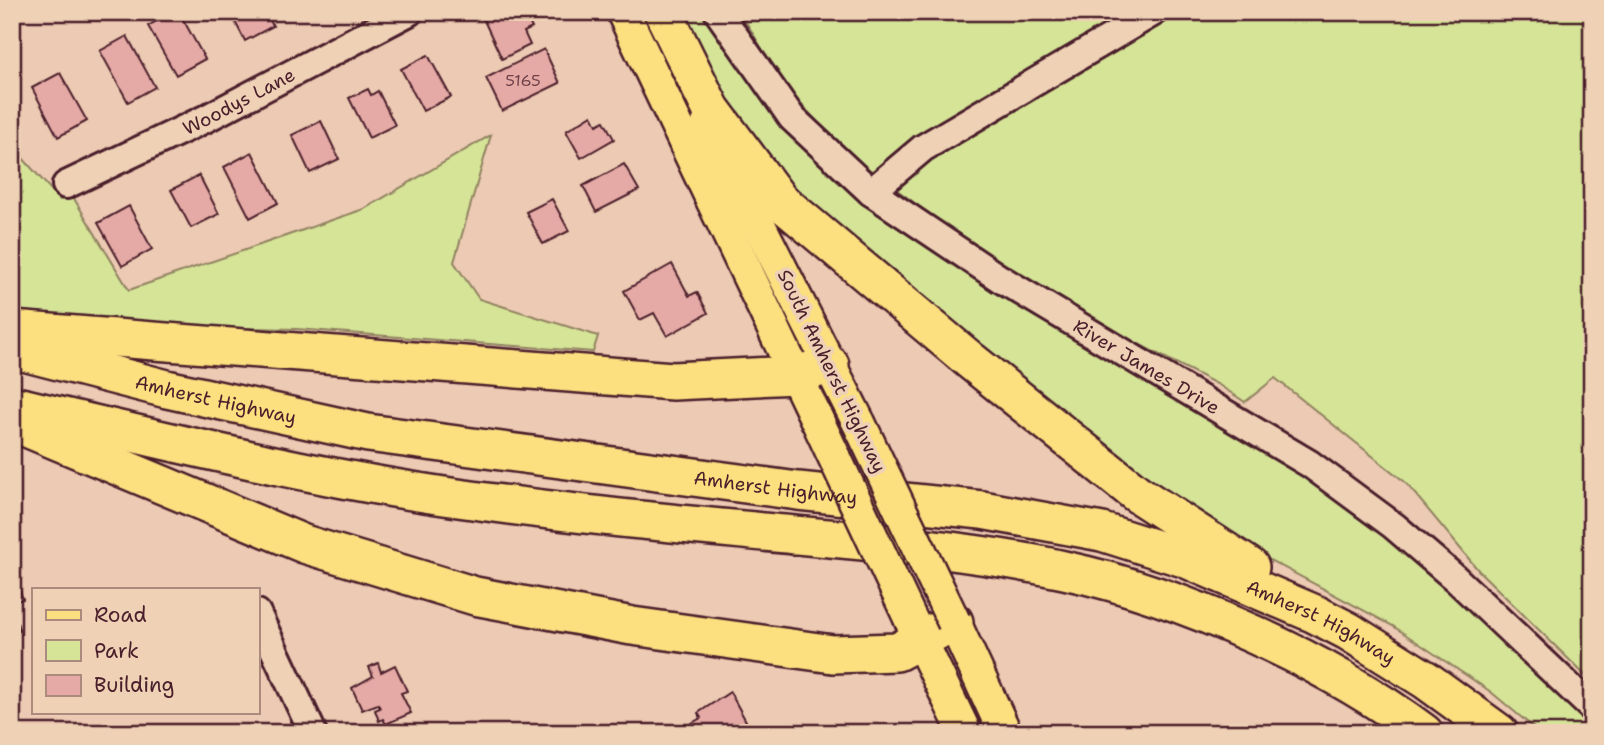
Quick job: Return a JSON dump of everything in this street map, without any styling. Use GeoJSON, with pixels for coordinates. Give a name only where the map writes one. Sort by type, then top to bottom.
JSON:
{"type":"FeatureCollection","features":[{"type":"Feature","properties":{"kind":"highway"},"geometry":{"type":"LineString","coordinates":[[663,12],[712,109],[779,201],[971,361],[1136,493],[1348,631]]}},
{"type":"Feature","properties":{"kind":"highway"},"geometry":{"type":"LineString","coordinates":[[12,330],[673,381],[718,381],[794,375],[831,365]]}},
{"type":"Feature","properties":{"kind":"highway","name":"Amherst Highway"},"geometry":{"type":"LineString","coordinates":[[12,349],[167,389],[368,433],[798,491],[982,510],[1102,532],[1207,567],[1348,631],[1437,688],[1499,733]]}},
{"type":"Feature","properties":{"kind":"highway"},"geometry":{"type":"LineString","coordinates":[[12,405],[314,475],[456,498],[598,516],[892,544],[1004,559],[1068,571],[1148,595],[1288,652],[1347,683],[1424,733]]}},
{"type":"Feature","properties":{"kind":"highway"},"geometry":{"type":"LineString","coordinates":[[12,422],[304,544],[475,596],[632,626],[833,654],[897,652],[916,630],[954,622]]}},
{"type":"Feature","properties":{"kind":"main road","name":"South Amherst Highway"},"geometry":{"type":"LineString","coordinates":[[623,12],[965,733]]}},
{"type":"Feature","properties":{"kind":"main road","name":"South Amherst Highway"},"geometry":{"type":"LineString","coordinates":[[652,12],[831,365],[1005,733]]}},
{"type":"Feature","properties":{"kind":"street","name":"Woodys Lane"},"geometry":{"type":"LineString","coordinates":[[66,186],[205,118],[409,12]]}},
{"type":"Feature","properties":{"kind":"street","name":"River James Drive"},"geometry":{"type":"LineString","coordinates":[[718,12],[792,118],[871,192],[999,278],[1310,464],[1394,526],[1456,579],[1592,708]]}},
{"type":"Feature","properties":{"kind":"street"},"geometry":{"type":"LineString","coordinates":[[871,192],[923,148],[1154,12]]}},
{"type":"Feature","properties":{"kind":"street"},"geometry":{"type":"LineString","coordinates":[[259,617],[313,733]]}},
{"type":"Feature","properties":{"kind":"green space"},"geometry":{"type":"Polygon","coordinates":[[[674,12],[707,12],[799,142],[867,201],[1198,405],[1374,521],[1501,632],[1592,721],[1592,733],[1540,733],[1491,692],[1393,626],[1184,514],[863,262],[747,143],[674,12]]]}},
{"type":"Feature","properties":{"kind":"green space"},"geometry":{"type":"Polygon","coordinates":[[[740,12],[1592,12],[1592,682],[1479,571],[1405,482],[1275,378],[1245,402],[1219,385],[1119,334],[975,248],[845,151],[785,87],[740,12]]]}},
{"type":"Feature","properties":{"kind":"green space"},"geometry":{"type":"Polygon","coordinates":[[[491,135],[454,262],[479,299],[598,336],[593,352],[297,329],[127,326],[12,317],[12,146],[60,200],[73,197],[129,290],[364,209],[491,135]]]}},
{"type":"Feature","properties":{"kind":"building"},"geometry":{"type":"Polygon","coordinates":[[[173,12],[179,12],[205,59],[176,75],[148,26],[173,12]]]}},
{"type":"Feature","properties":{"kind":"building"},"geometry":{"type":"Polygon","coordinates":[[[230,12],[266,12],[273,26],[245,41],[230,12]]]}},
{"type":"Feature","properties":{"kind":"building"},"geometry":{"type":"Polygon","coordinates":[[[480,12],[524,12],[532,28],[524,32],[530,45],[502,59],[480,12]]]}},
{"type":"Feature","properties":{"kind":"building"},"geometry":{"type":"Polygon","coordinates":[[[127,36],[155,87],[128,102],[100,51],[127,36]]]}},
{"type":"Feature","properties":{"kind":"building"},"geometry":{"type":"Polygon","coordinates":[[[544,49],[560,83],[502,111],[486,78],[544,49]]]}},
{"type":"Feature","properties":{"kind":"building"},"geometry":{"type":"Polygon","coordinates":[[[428,55],[451,97],[423,111],[401,69],[428,55]]]}},
{"type":"Feature","properties":{"kind":"building"},"geometry":{"type":"Polygon","coordinates":[[[60,73],[87,121],[58,137],[32,88],[60,73]]]}},
{"type":"Feature","properties":{"kind":"building"},"geometry":{"type":"Polygon","coordinates":[[[368,89],[371,95],[378,91],[395,125],[369,138],[349,98],[368,89]]]}},
{"type":"Feature","properties":{"kind":"building"},"geometry":{"type":"Polygon","coordinates":[[[592,115],[597,125],[604,121],[614,139],[581,158],[566,131],[592,115]]]}},
{"type":"Feature","properties":{"kind":"building"},"geometry":{"type":"Polygon","coordinates":[[[321,121],[339,159],[310,173],[292,135],[321,121]]]}},
{"type":"Feature","properties":{"kind":"building"},"geometry":{"type":"Polygon","coordinates":[[[252,152],[278,203],[250,218],[224,167],[252,152]]]}},
{"type":"Feature","properties":{"kind":"building"},"geometry":{"type":"Polygon","coordinates":[[[624,164],[639,190],[596,212],[583,186],[624,164]]]}},
{"type":"Feature","properties":{"kind":"building"},"geometry":{"type":"Polygon","coordinates":[[[199,175],[219,214],[191,228],[171,190],[199,175]]]}},
{"type":"Feature","properties":{"kind":"building"},"geometry":{"type":"Polygon","coordinates":[[[552,199],[569,231],[543,244],[526,212],[552,199]]]}},
{"type":"Feature","properties":{"kind":"building"},"geometry":{"type":"Polygon","coordinates":[[[129,206],[152,249],[122,266],[98,223],[129,206]]]}},
{"type":"Feature","properties":{"kind":"building"},"geometry":{"type":"Polygon","coordinates":[[[672,264],[689,296],[697,292],[708,313],[667,336],[654,313],[640,320],[624,291],[672,264]]]}},
{"type":"Feature","properties":{"kind":"building"},"geometry":{"type":"Polygon","coordinates":[[[17,584],[23,599],[14,602],[17,611],[12,613],[12,585],[17,584]]]}},
{"type":"Feature","properties":{"kind":"building"},"geometry":{"type":"Polygon","coordinates":[[[17,622],[20,631],[12,634],[12,624],[17,622]]]}},
{"type":"Feature","properties":{"kind":"building"},"geometry":{"type":"Polygon","coordinates":[[[378,663],[381,672],[395,665],[407,691],[401,693],[411,713],[386,724],[383,719],[379,721],[375,710],[380,708],[378,704],[362,710],[352,688],[373,676],[369,667],[378,663]]]}},
{"type":"Feature","properties":{"kind":"building"},"geometry":{"type":"Polygon","coordinates":[[[730,692],[747,723],[730,733],[697,733],[692,723],[701,718],[698,713],[730,692]]]}},
{"type":"Feature","properties":{"kind":"building"},"geometry":{"type":"Polygon","coordinates":[[[247,726],[250,733],[234,733],[247,726]]]}},
{"type":"Feature","properties":{"kind":"building"},"geometry":{"type":"Polygon","coordinates":[[[878,726],[881,733],[865,733],[878,726]]]}}]}
